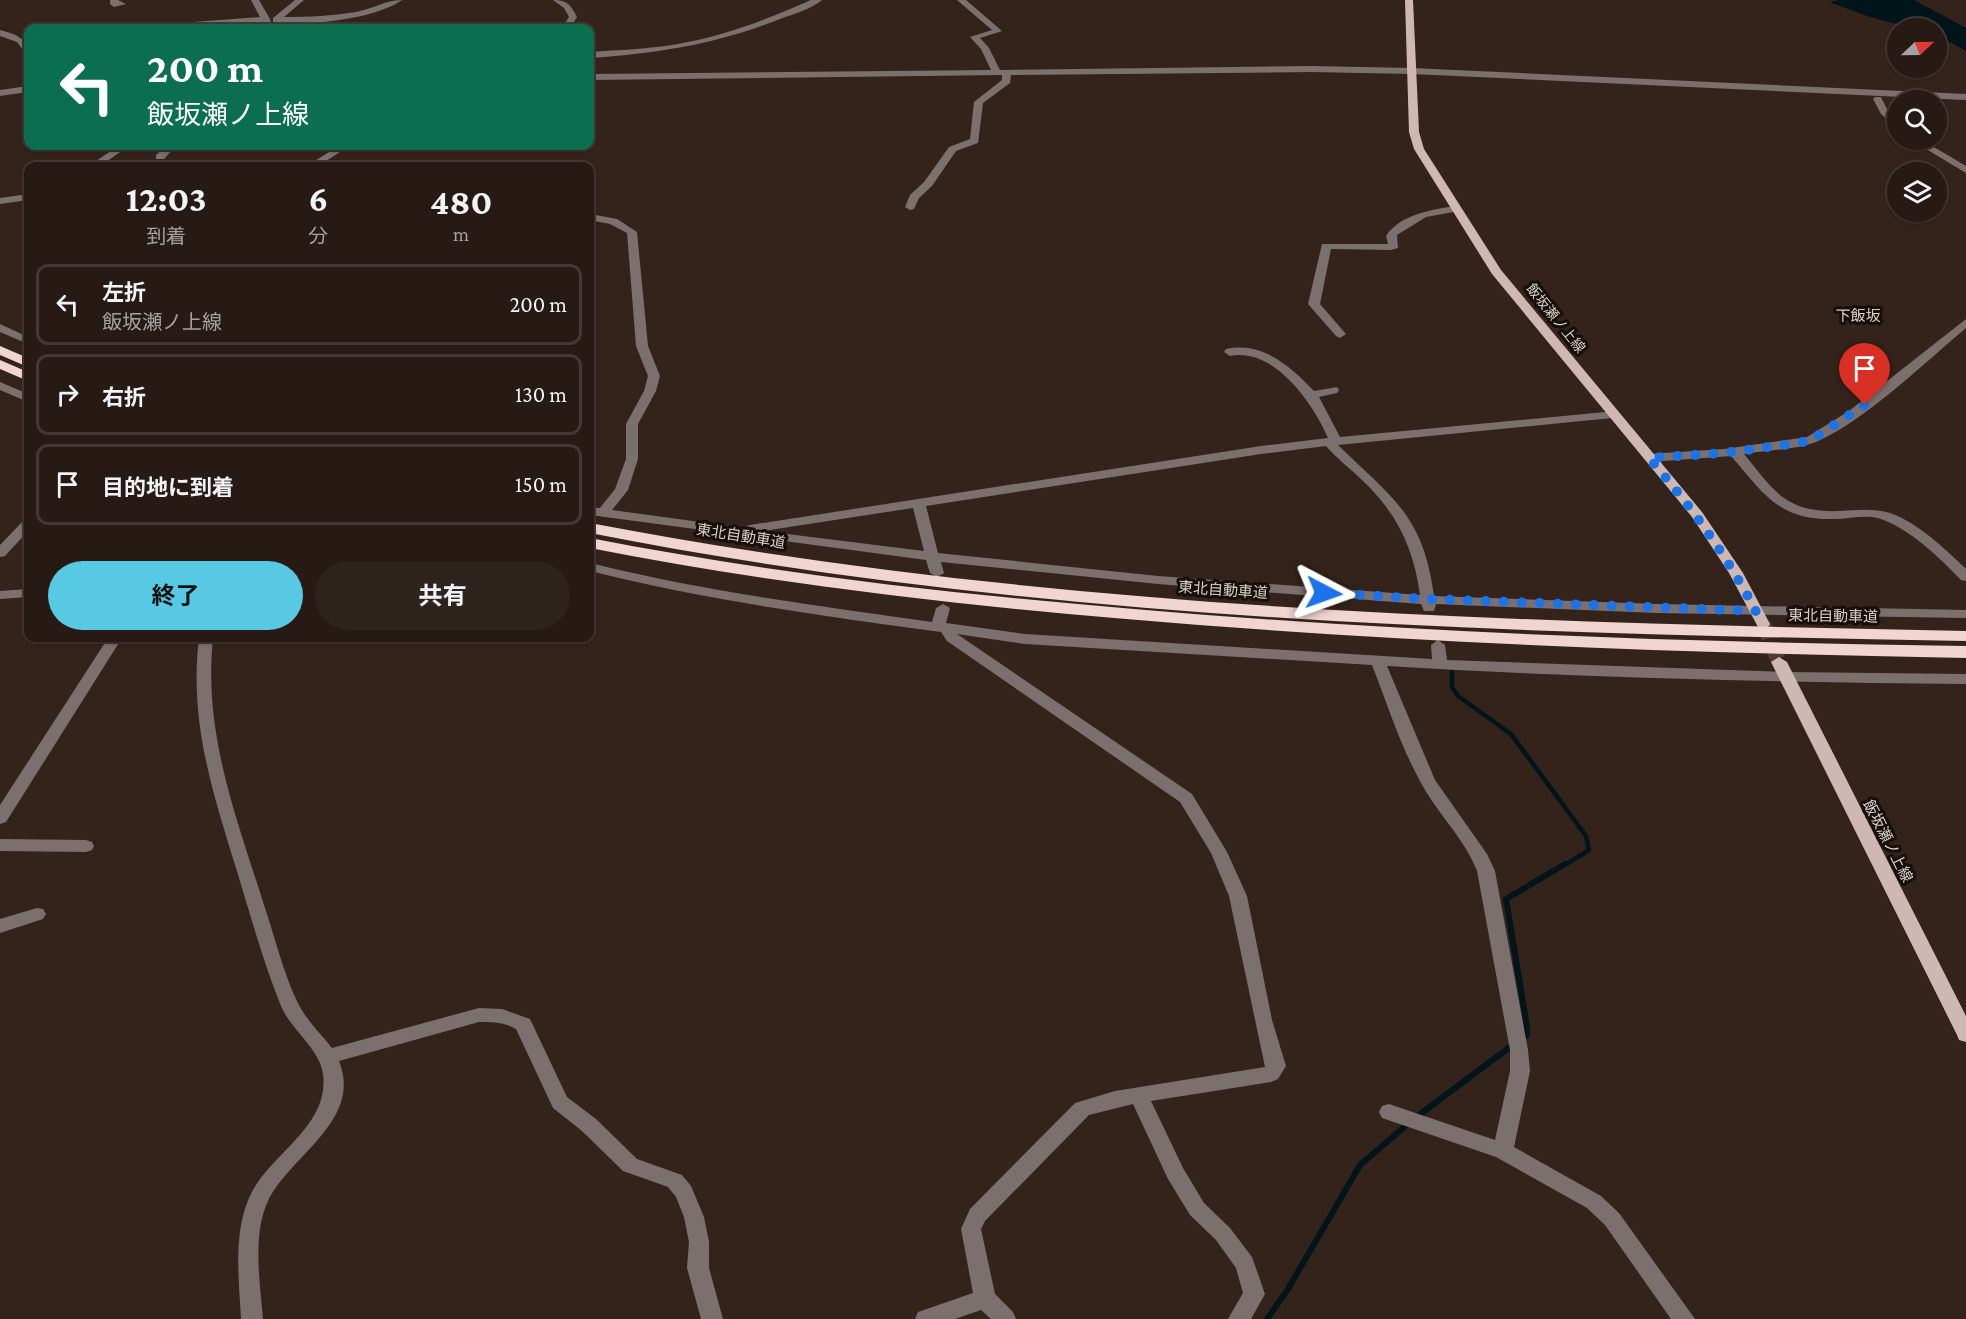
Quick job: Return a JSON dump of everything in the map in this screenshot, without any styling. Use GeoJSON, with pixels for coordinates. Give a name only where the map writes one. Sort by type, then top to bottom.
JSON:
{"type":"FeatureCollection","features":[{"type":"Feature","properties":{"kind":"highway"},"geometry":{"type":"LineString","coordinates":[[0,350],[24,361]]}},
{"type":"Feature","properties":{"kind":"highway"},"geometry":{"type":"LineString","coordinates":[[0,364],[24,375]]}},
{"type":"Feature","properties":{"kind":"highway","name":"東北自動車道"},"geometry":{"type":"LineString","coordinates":[[594,529],[771,559],[894,576],[1175,605],[1500,624],[1966,636]]}},
{"type":"Feature","properties":{"kind":"highway"},"geometry":{"type":"LineString","coordinates":[[594,544],[812,579],[960,598],[1203,621],[1557,641],[1966,652]]}},
{"type":"Feature","properties":{"kind":"main road","name":"飯坂瀬ノ上線"},"geometry":{"type":"LineString","coordinates":[[1409,0],[1414,132],[1419,149],[1496,272],[1712,535],[1760,618]]}},
{"type":"Feature","properties":{"kind":"main road","name":"飯坂瀬ノ上線"},"geometry":{"type":"LineString","coordinates":[[1783,670],[1965,1030]]}},
{"type":"Feature","properties":{"kind":"street"},"geometry":{"type":"LineString","coordinates":[[255,0],[267,23]]}},
{"type":"Feature","properties":{"kind":"street"},"geometry":{"type":"LineString","coordinates":[[277,20],[300,0]]}},
{"type":"Feature","properties":{"kind":"street"},"geometry":{"type":"LineString","coordinates":[[244,24],[277,20],[325,19],[361,14],[398,0]]}},
{"type":"Feature","properties":{"kind":"street"},"geometry":{"type":"LineString","coordinates":[[557,0],[572,11],[573,17],[569,24]]}},
{"type":"Feature","properties":{"kind":"street"},"geometry":{"type":"LineString","coordinates":[[594,55],[662,49],[700,43],[740,31],[818,0]]}},
{"type":"Feature","properties":{"kind":"street"},"geometry":{"type":"LineString","coordinates":[[910,207],[914,197],[928,184],[952,149],[975,141],[978,104],[1007,81],[985,48],[974,37],[998,31],[961,0]]}},
{"type":"Feature","properties":{"kind":"street"},"geometry":{"type":"LineString","coordinates":[[4,34],[24,32]]}},
{"type":"Feature","properties":{"kind":"street"},"geometry":{"type":"LineString","coordinates":[[4,34],[20,40],[24,46]]}},
{"type":"Feature","properties":{"kind":"street"},"geometry":{"type":"LineString","coordinates":[[594,77],[1301,69],[1412,71],[1966,97]]}},
{"type":"Feature","properties":{"kind":"street"},"geometry":{"type":"LineString","coordinates":[[1835,91],[1834,88],[1838,87],[1966,89]]}},
{"type":"Feature","properties":{"kind":"street"},"geometry":{"type":"LineString","coordinates":[[0,93],[24,90]]}},
{"type":"Feature","properties":{"kind":"street"},"geometry":{"type":"LineString","coordinates":[[1835,91],[1846,97],[1887,99]]}},
{"type":"Feature","properties":{"kind":"street"},"geometry":{"type":"LineString","coordinates":[[1878,99],[1887,115]]}},
{"type":"Feature","properties":{"kind":"street"},"geometry":{"type":"LineString","coordinates":[[1947,102],[1966,103]]}},
{"type":"Feature","properties":{"kind":"street"},"geometry":{"type":"LineString","coordinates":[[100,162],[118,150]]}},
{"type":"Feature","properties":{"kind":"street"},"geometry":{"type":"LineString","coordinates":[[160,157],[167,150]]}},
{"type":"Feature","properties":{"kind":"street"},"geometry":{"type":"LineString","coordinates":[[318,162],[336,150]]}},
{"type":"Feature","properties":{"kind":"street"},"geometry":{"type":"LineString","coordinates":[[1933,150],[1966,170]]}},
{"type":"Feature","properties":{"kind":"street"},"geometry":{"type":"LineString","coordinates":[[0,201],[24,198]]}},
{"type":"Feature","properties":{"kind":"street"},"geometry":{"type":"LineString","coordinates":[[1340,334],[1314,304],[1326,246],[1391,247],[1394,246],[1391,236],[1423,213],[1455,209]]}},
{"type":"Feature","properties":{"kind":"street"},"geometry":{"type":"LineString","coordinates":[[594,219],[613,221],[632,232],[642,346],[654,376],[650,391],[632,423],[632,459],[621,490],[596,512]]}},
{"type":"Feature","properties":{"kind":"street"},"geometry":{"type":"LineString","coordinates":[[1649,458],[1735,452],[1811,440],[1870,402],[1966,322]]}},
{"type":"Feature","properties":{"kind":"street"},"geometry":{"type":"LineString","coordinates":[[0,328],[24,339]]}},
{"type":"Feature","properties":{"kind":"street"},"geometry":{"type":"LineString","coordinates":[[1230,352],[1244,349],[1258,355],[1282,370],[1311,395],[1333,442],[1343,457],[1374,484],[1404,519],[1420,550],[1429,604]]}},
{"type":"Feature","properties":{"kind":"street"},"geometry":{"type":"LineString","coordinates":[[0,386],[24,396]]}},
{"type":"Feature","properties":{"kind":"street"},"geometry":{"type":"LineString","coordinates":[[1311,395],[1333,390]]}},
{"type":"Feature","properties":{"kind":"street"},"geometry":{"type":"LineString","coordinates":[[745,532],[761,526],[1333,442],[1579,415],[1612,414]]}},
{"type":"Feature","properties":{"kind":"street"},"geometry":{"type":"LineString","coordinates":[[1735,452],[1775,498],[1793,510],[1822,514],[1871,513],[1888,516],[1944,556],[1966,577]]}},
{"type":"Feature","properties":{"kind":"street"},"geometry":{"type":"LineString","coordinates":[[918,503],[937,573]]}},
{"type":"Feature","properties":{"kind":"street"},"geometry":{"type":"LineString","coordinates":[[596,512],[934,557],[1429,604],[1760,618],[1966,614]]}},
{"type":"Feature","properties":{"kind":"street"},"geometry":{"type":"LineString","coordinates":[[0,553],[24,528]]}},
{"type":"Feature","properties":{"kind":"street"},"geometry":{"type":"LineString","coordinates":[[594,568],[662,585],[760,603],[1025,639],[1440,665],[1783,670],[1966,679]]}},
{"type":"Feature","properties":{"kind":"street"},"geometry":{"type":"LineString","coordinates":[[0,595],[24,593]]}},
{"type":"Feature","properties":{"kind":"street"},"geometry":{"type":"LineString","coordinates":[[943,608],[942,627],[952,638],[1180,792],[1201,820],[1219,852],[1238,896],[1263,1020],[1276,1066],[1271,1074],[1139,1095],[1096,1103],[1082,1109],[977,1215],[971,1229],[984,1299],[1005,1319]]}},
{"type":"Feature","properties":{"kind":"street"},"geometry":{"type":"LineString","coordinates":[[0,819],[112,642]]}},
{"type":"Feature","properties":{"kind":"street"},"geometry":{"type":"LineString","coordinates":[[206,642],[201,697],[207,736],[222,795],[278,975],[294,1015],[316,1038],[327,1057],[334,1082],[331,1098],[324,1114],[305,1143],[275,1175],[259,1197],[252,1224],[252,1319]]}},
{"type":"Feature","properties":{"kind":"street"},"geometry":{"type":"LineString","coordinates":[[1438,645],[1440,665]]}},
{"type":"Feature","properties":{"kind":"street"},"geometry":{"type":"LineString","coordinates":[[1378,662],[1427,780],[1481,858],[1486,871],[1519,1050],[1520,1071],[1503,1151]]}},
{"type":"Feature","properties":{"kind":"street"},"geometry":{"type":"LineString","coordinates":[[0,845],[86,846]]}},
{"type":"Feature","properties":{"kind":"street"},"geometry":{"type":"LineString","coordinates":[[0,926],[38,915]]}},
{"type":"Feature","properties":{"kind":"street"},"geometry":{"type":"LineString","coordinates":[[327,1057],[479,1016],[495,1014],[511,1017],[523,1024],[561,1102],[589,1125],[630,1165],[675,1181],[684,1192],[694,1217],[699,1242],[698,1268],[712,1319]]}},
{"type":"Feature","properties":{"kind":"street"},"geometry":{"type":"LineString","coordinates":[[1139,1095],[1174,1173],[1197,1209],[1223,1234],[1245,1264],[1254,1294],[1239,1319]]}},
{"type":"Feature","properties":{"kind":"street"},"geometry":{"type":"LineString","coordinates":[[1389,1112],[1503,1151],[1594,1202],[1612,1219],[1684,1319]]}},
{"type":"Feature","properties":{"kind":"street"},"geometry":{"type":"LineString","coordinates":[[926,1319],[984,1299]]}},
{"type":"Feature","properties":{"kind":"shaded area"},"geometry":{"type":"Polygon","coordinates":[[[1914,0],[1966,28],[1966,51],[1947,41],[1947,18],[1887,18],[1887,21],[1830,2],[1914,0]]]}},
{"type":"Feature","properties":{"kind":"waterway"},"geometry":{"type":"LineString","coordinates":[[1452,672],[1452,687],[1458,696],[1511,734],[1586,836],[1589,850],[1563,866]]}},
{"type":"Feature","properties":{"kind":"waterway"},"geometry":{"type":"LineString","coordinates":[[1521,1039],[1527,1035],[1527,1027],[1506,899],[1565,864]]}},
{"type":"Feature","properties":{"kind":"waterway"},"geometry":{"type":"LineString","coordinates":[[1415,1118],[1514,1044]]}},
{"type":"Feature","properties":{"kind":"waterway"},"geometry":{"type":"LineString","coordinates":[[1267,1319],[1288,1289],[1360,1165],[1409,1123]]}},
{"type":"Feature","properties":{"kind":"tunnel"},"geometry":{"type":"LineString","coordinates":[[1763,624],[1779,662]]}},
{"type":"Feature","properties":{"kind":"district","name":"下飯坂"},"geometry":{"type":"Point","coordinates":[1858,316]}},
{"type":"Feature","properties":{"kind":"route"},"geometry":{"type":"LineString","coordinates":[[1324,593],[1756,611],[1712,535],[1649,458],[1724,453],[1799,443],[1811,440],[1865,405]]}}]}
